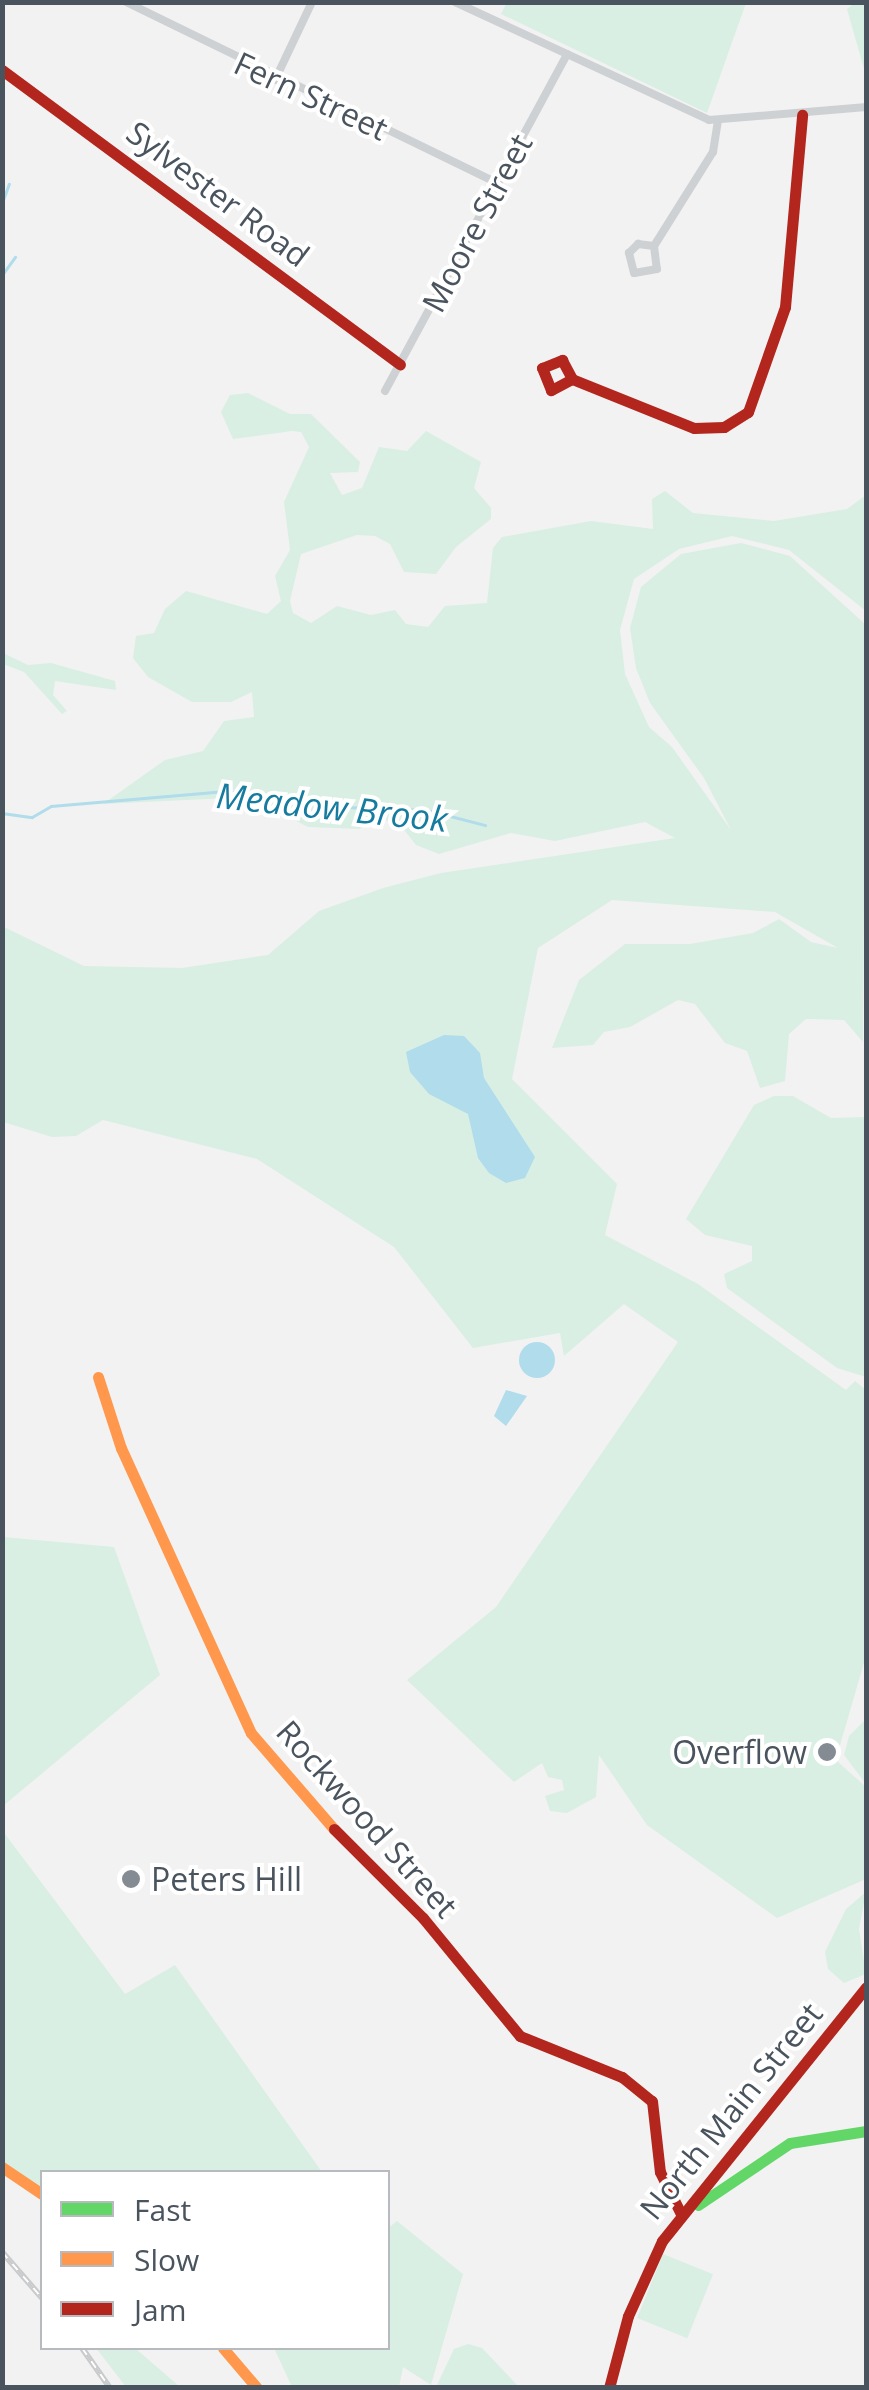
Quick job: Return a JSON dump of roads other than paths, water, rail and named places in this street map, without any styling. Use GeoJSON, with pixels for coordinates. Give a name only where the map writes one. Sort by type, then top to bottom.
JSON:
{"type":"FeatureCollection","features":[{"type":"Feature","properties":{"kind":"street","name":"Fern Street"},"geometry":{"type":"LineString","coordinates":[[126,2],[275,80],[499,184]]}},
{"type":"Feature","properties":{"kind":"street"},"geometry":{"type":"LineString","coordinates":[[275,80],[312,2]]}},
{"type":"Feature","properties":{"kind":"street"},"geometry":{"type":"LineString","coordinates":[[455,2],[718,122],[866,107]]}},
{"type":"Feature","properties":{"kind":"street","name":"Moore Street"},"geometry":{"type":"LineString","coordinates":[[385,391],[568,54]]}},
{"type":"Feature","properties":{"kind":"street","name":"Sylvester Road"},"geometry":{"type":"LineString","coordinates":[[2,70],[400,364]]}},
{"type":"Feature","properties":{"kind":"street"},"geometry":{"type":"LineString","coordinates":[[572,380],[694,428],[724,427],[748,412],[785,307],[802,115]]}},
{"type":"Feature","properties":{"kind":"street"},"geometry":{"type":"LineString","coordinates":[[654,246],[631,250],[634,272],[658,269],[654,246],[713,152],[718,122]]}},
{"type":"Feature","properties":{"kind":"street","name":"Rockwood Street"},"geometry":{"type":"LineString","coordinates":[[98,1378],[121,1448],[251,1732],[288,1782],[423,1918],[520,2036],[622,2077],[652,2101],[660,2172],[680,2212]]}},
{"type":"Feature","properties":{"kind":"street","name":"North Main Street"},"geometry":{"type":"LineString","coordinates":[[609,2388],[638,2289],[680,2212],[866,1987]]}},
{"type":"Feature","properties":{"kind":"street"},"geometry":{"type":"LineString","coordinates":[[698,2205],[799,2139],[866,2131]]}},
{"type":"Feature","properties":{"kind":"street"},"geometry":{"type":"LineString","coordinates":[[720,2162],[738,2177]]}},
{"type":"Feature","properties":{"kind":"street"},"geometry":{"type":"LineString","coordinates":[[2,2167],[40,2193]]}},
{"type":"Feature","properties":{"kind":"street"},"geometry":{"type":"LineString","coordinates":[[225,2350],[257,2388]]}},
{"type":"Feature","properties":{"kind":"water"},"geometry":{"type":"Polygon","coordinates":[[[444,1035],[464,1036],[480,1053],[484,1078],[535,1157],[525,1178],[506,1183],[489,1173],[478,1158],[468,1114],[429,1094],[410,1072],[406,1052],[444,1035]]]}},
{"type":"Feature","properties":{"kind":"water"},"geometry":{"type":"Polygon","coordinates":[[[537,1342],[550,1347],[555,1360],[550,1373],[537,1378],[524,1373],[519,1360],[524,1347],[537,1342]]]}},
{"type":"Feature","properties":{"kind":"water"},"geometry":{"type":"Polygon","coordinates":[[[506,1390],[527,1396],[506,1426],[494,1416],[506,1390]]]}},
{"type":"Feature","properties":{"kind":"waterway"},"geometry":{"type":"LineString","coordinates":[[2,203],[9,184]]}},
{"type":"Feature","properties":{"kind":"waterway"},"geometry":{"type":"LineString","coordinates":[[2,275],[15,257]]}},
{"type":"Feature","properties":{"kind":"waterway","name":"Meadow Brook"},"geometry":{"type":"LineString","coordinates":[[2,813],[32,817],[51,806],[225,791],[343,807],[427,810],[485,825]]}},
{"type":"Feature","properties":{"kind":"railway"},"geometry":{"type":"LineString","coordinates":[[2,2252],[40,2296]]}},
{"type":"Feature","properties":{"kind":"railway"},"geometry":{"type":"LineString","coordinates":[[83,2350],[110,2388]]}},
{"type":"Feature","properties":{"kind":"place","name":"Overflow"},"geometry":{"type":"Point","coordinates":[827,1752]}},
{"type":"Feature","properties":{"kind":"place","name":"Peters Hill"},"geometry":{"type":"Point","coordinates":[131,1879]}}]}
